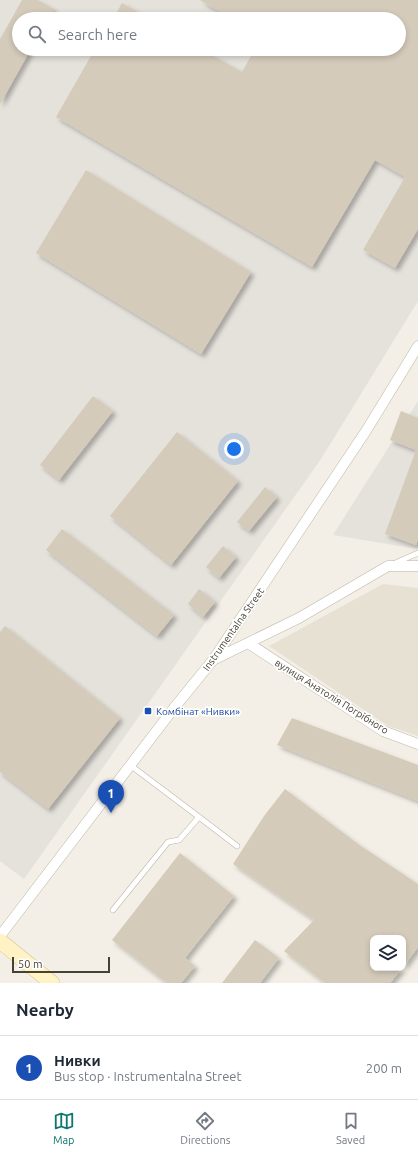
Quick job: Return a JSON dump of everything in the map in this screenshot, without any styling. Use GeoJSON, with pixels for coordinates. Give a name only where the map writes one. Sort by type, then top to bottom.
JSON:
{"type":"FeatureCollection","features":[{"type":"Feature","properties":{"kind":"street","name":"Instrumentalna Street"},"geometry":{"type":"LineString","coordinates":[[0,936],[130,765],[213,660],[366,430],[418,346]]}},
{"type":"Feature","properties":{"kind":"street"},"geometry":{"type":"LineString","coordinates":[[213,660],[299,618],[388,566],[418,566]]}},
{"type":"Feature","properties":{"kind":"street","name":"вулиця Анатолія Погрібного"},"geometry":{"type":"LineString","coordinates":[[248,643],[383,731],[418,744]]}},
{"type":"Feature","properties":{"kind":"street"},"geometry":{"type":"LineString","coordinates":[[0,941],[52,983]]}},
{"type":"Feature","properties":{"kind":"lane"},"geometry":{"type":"LineString","coordinates":[[388,566],[418,553]]}},
{"type":"Feature","properties":{"kind":"lane"},"geometry":{"type":"LineString","coordinates":[[130,765],[237,846]]}},
{"type":"Feature","properties":{"kind":"lane"},"geometry":{"type":"LineString","coordinates":[[113,910],[168,842],[179,840],[199,817]]}},
{"type":"Feature","properties":{"kind":"shaded area"},"geometry":{"type":"Polygon","coordinates":[[[0,0],[418,0],[418,301],[321,459],[24,879],[0,861],[0,0]]]}},
{"type":"Feature","properties":{"kind":"shaded area"},"geometry":{"type":"Polygon","coordinates":[[[418,401],[418,549],[333,535],[418,401]]]}},
{"type":"Feature","properties":{"kind":"shaded area"},"geometry":{"type":"Polygon","coordinates":[[[383,584],[418,588],[418,736],[388,726],[269,646],[383,584]]]}},
{"type":"Feature","properties":{"kind":"building"},"geometry":{"type":"Polygon","coordinates":[[[22,0],[38,0],[54,9],[52,12],[15,12],[22,0]]]}},
{"type":"Feature","properties":{"kind":"building"},"geometry":{"type":"Polygon","coordinates":[[[200,0],[418,0],[418,229],[395,268],[363,250],[405,177],[375,160],[312,267],[56,117],[91,56],[213,56],[242,72],[251,56],[406,56],[406,12],[220,12],[200,0]]]}},
{"type":"Feature","properties":{"kind":"building"},"geometry":{"type":"Polygon","coordinates":[[[122,3],[138,12],[117,12],[122,3]]]}},
{"type":"Feature","properties":{"kind":"building"},"geometry":{"type":"Polygon","coordinates":[[[12,18],[12,56],[27,56],[0,104],[0,39],[12,18]]]}},
{"type":"Feature","properties":{"kind":"building"},"geometry":{"type":"Polygon","coordinates":[[[86,170],[251,272],[201,354],[36,253],[86,170]]]}},
{"type":"Feature","properties":{"kind":"building"},"geometry":{"type":"Polygon","coordinates":[[[93,396],[113,411],[59,480],[40,465],[93,396]]]}},
{"type":"Feature","properties":{"kind":"building"},"geometry":{"type":"Polygon","coordinates":[[[401,411],[418,418],[418,540],[416,545],[385,534],[416,450],[390,440],[401,411]]]}},
{"type":"Feature","properties":{"kind":"building"},"geometry":{"type":"Polygon","coordinates":[[[177,432],[238,481],[171,565],[110,516],[177,432]]]}},
{"type":"Feature","properties":{"kind":"building"},"geometry":{"type":"Polygon","coordinates":[[[265,487],[277,497],[249,531],[237,522],[265,487]]]}},
{"type":"Feature","properties":{"kind":"building"},"geometry":{"type":"Polygon","coordinates":[[[62,529],[174,615],[157,636],[46,550],[62,529]]]}},
{"type":"Feature","properties":{"kind":"building"},"geometry":{"type":"Polygon","coordinates":[[[223,546],[236,557],[219,578],[206,567],[223,546]]]}},
{"type":"Feature","properties":{"kind":"building"},"geometry":{"type":"Polygon","coordinates":[[[199,589],[215,602],[203,617],[188,604],[199,589]]]}},
{"type":"Feature","properties":{"kind":"building"},"geometry":{"type":"Polygon","coordinates":[[[5,626],[120,718],[48,809],[0,772],[0,632],[5,626]]]}},
{"type":"Feature","properties":{"kind":"building"},"geometry":{"type":"Polygon","coordinates":[[[292,718],[418,765],[418,801],[277,745],[292,718]]]}},
{"type":"Feature","properties":{"kind":"building"},"geometry":{"type":"Polygon","coordinates":[[[285,789],[358,844],[418,884],[418,947],[406,963],[406,935],[370,935],[370,971],[400,971],[390,983],[325,983],[284,951],[314,920],[233,864],[264,816],[285,789]]]}},
{"type":"Feature","properties":{"kind":"building"},"geometry":{"type":"Polygon","coordinates":[[[180,853],[234,896],[185,958],[195,966],[181,983],[167,983],[112,940],[180,853]]]}},
{"type":"Feature","properties":{"kind":"building"},"geometry":{"type":"Polygon","coordinates":[[[255,940],[279,958],[260,983],[222,983],[255,940]]]}},
{"type":"Feature","properties":{"kind":"place","name":"Комбінат «Нивки»"},"geometry":{"type":"Point","coordinates":[148,711]}},
{"type":"Feature","properties":{"kind":"place","name":"Нивки"},"geometry":{"type":"Point","coordinates":[111,813]}}]}
